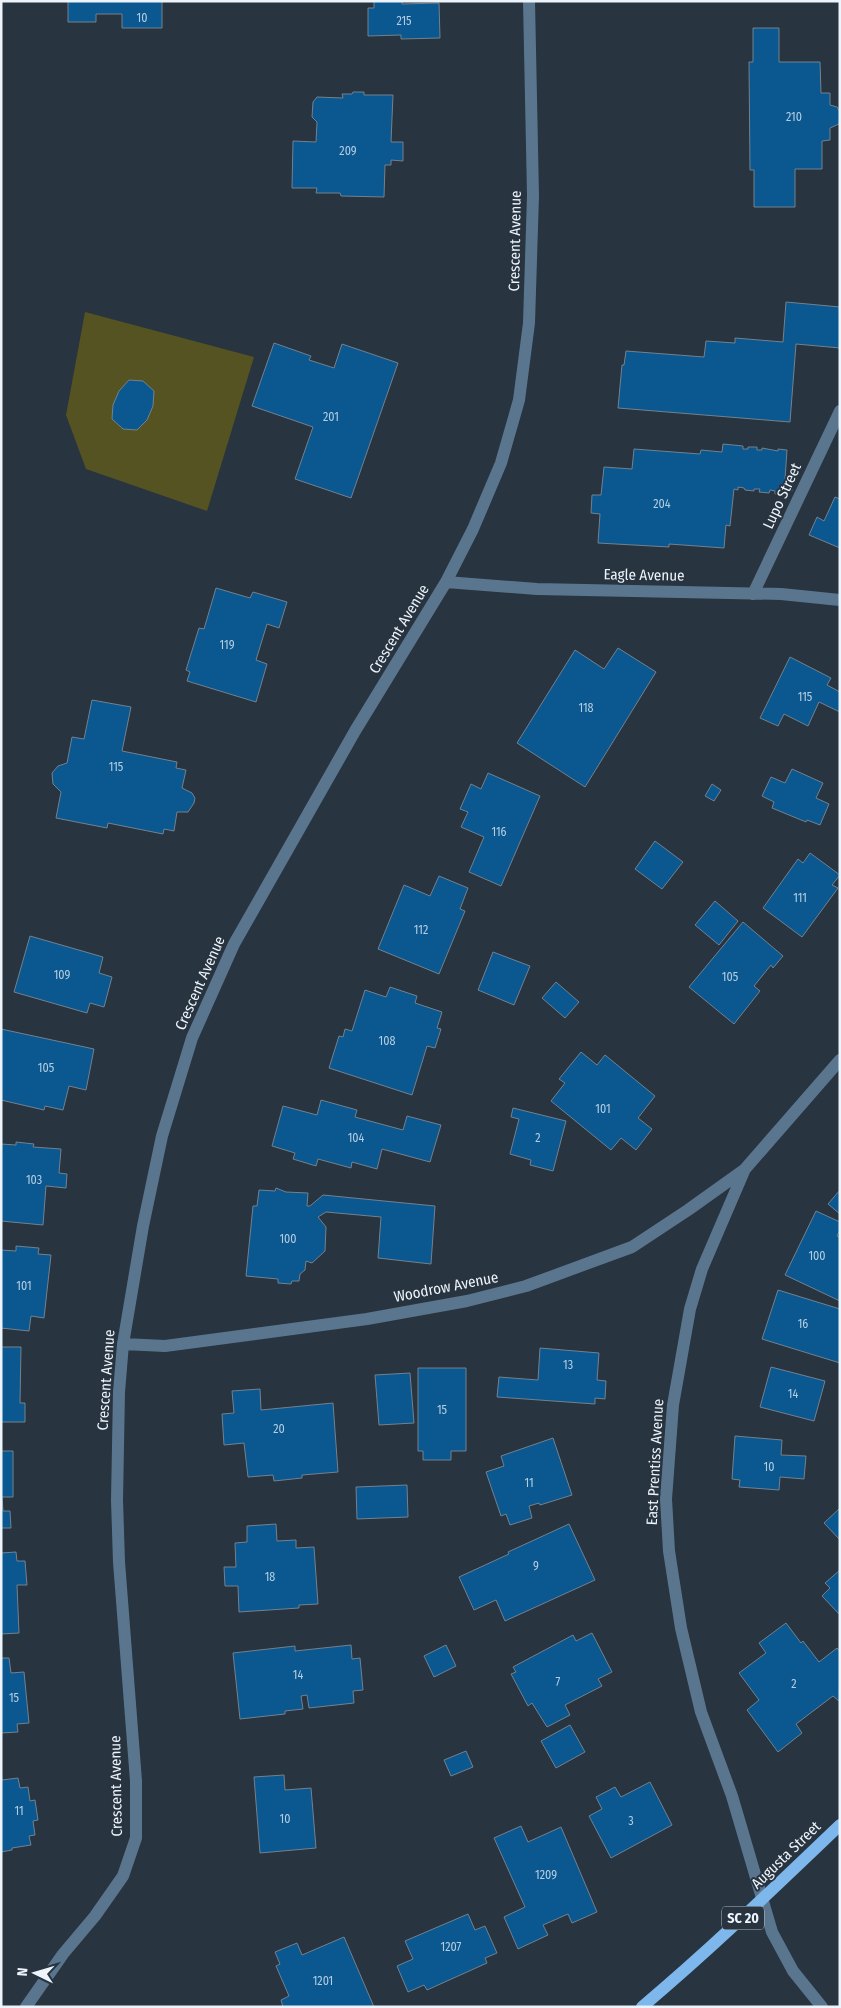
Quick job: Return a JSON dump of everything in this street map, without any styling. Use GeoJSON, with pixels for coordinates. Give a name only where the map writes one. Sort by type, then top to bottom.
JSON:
{"type":"FeatureCollection","features":[{"type":"Feature","properties":{"kind":"main road","name":"Augusta Street"},"geometry":{"type":"LineString","coordinates":[[642,2007],[762,1901],[840,1825]]}},
{"type":"Feature","properties":{"kind":"street","name":"Crescent Avenue"},"geometry":{"type":"LineString","coordinates":[[26,2007],[63,1954],[95,1916],[124,1876],[136,1838],[136,1781],[118,1562],[119,1392],[123,1344],[143,1226],[162,1136],[192,1038],[234,944],[355,732],[446,582],[473,529],[501,463],[519,400],[529,324],[532,205],[529,1]]}},
{"type":"Feature","properties":{"kind":"street","name":"Lupo Street"},"geometry":{"type":"LineString","coordinates":[[753,594],[840,412]]}},
{"type":"Feature","properties":{"kind":"street","name":"Eagle Avenue"},"geometry":{"type":"LineString","coordinates":[[446,582],[537,589],[781,594],[840,600]]}},
{"type":"Feature","properties":{"kind":"street","name":"East Prentiss Avenue"},"geometry":{"type":"LineString","coordinates":[[822,2007],[793,1971],[772,1932],[732,1796],[701,1712],[681,1628],[668,1551],[666,1499],[673,1405],[690,1309],[702,1269],[745,1169],[840,1060]]}},
{"type":"Feature","properties":{"kind":"street","name":"Woodrow Avenue"},"geometry":{"type":"LineString","coordinates":[[123,1344],[165,1346],[367,1319],[467,1301],[526,1286],[632,1247],[745,1169]]}},
{"type":"Feature","properties":{"kind":"shaded area"},"geometry":{"type":"Polygon","coordinates":[[[85,312],[254,357],[207,511],[86,469],[66,415],[85,312]]]}},
{"type":"Feature","properties":{"kind":"building"},"geometry":{"type":"Polygon","coordinates":[[[68,1],[162,1],[162,28],[122,28],[122,14],[96,14],[96,22],[68,22],[68,1]]]}},
{"type":"Feature","properties":{"kind":"building"},"geometry":{"type":"Polygon","coordinates":[[[374,1],[402,1],[402,4],[439,3],[440,38],[401,39],[401,35],[368,36],[368,8],[374,8],[374,1]]]}},
{"type":"Feature","properties":{"kind":"building"},"geometry":{"type":"Polygon","coordinates":[[[753,28],[779,28],[779,62],[820,62],[821,93],[830,93],[830,105],[837,107],[840,112],[839,124],[830,128],[830,140],[822,141],[822,169],[795,169],[795,207],[754,207],[754,170],[750,170],[749,62],[753,62],[753,28]]]}},
{"type":"Feature","properties":{"kind":"building"},"geometry":{"type":"Polygon","coordinates":[[[353,92],[364,92],[364,95],[393,95],[391,142],[403,142],[403,161],[391,160],[391,165],[385,165],[384,197],[341,196],[340,193],[316,193],[317,188],[292,188],[293,141],[316,142],[317,122],[312,117],[313,102],[317,97],[343,98],[342,94],[352,94],[353,92]]]}},
{"type":"Feature","properties":{"kind":"building"},"geometry":{"type":"Polygon","coordinates":[[[786,302],[840,307],[840,348],[796,344],[790,422],[618,408],[622,365],[624,365],[626,351],[704,357],[706,341],[735,343],[735,338],[783,342],[786,302]]]}},
{"type":"Feature","properties":{"kind":"building"},"geometry":{"type":"Polygon","coordinates":[[[274,343],[311,356],[309,360],[334,368],[342,344],[398,363],[351,498],[295,479],[313,427],[252,406],[274,343]]]}},
{"type":"Feature","properties":{"kind":"building"},"geometry":{"type":"Polygon","coordinates":[[[129,380],[143,381],[154,391],[153,406],[147,420],[137,430],[123,429],[112,419],[113,405],[119,391],[129,380]]]}},
{"type":"Feature","properties":{"kind":"building"},"geometry":{"type":"Polygon","coordinates":[[[723,444],[743,446],[743,449],[757,447],[757,450],[762,450],[762,448],[778,451],[778,449],[787,450],[785,479],[793,480],[792,491],[785,491],[784,494],[775,494],[775,491],[770,490],[769,493],[759,492],[760,489],[754,489],[754,491],[738,487],[738,490],[734,489],[730,526],[726,525],[724,548],[669,544],[669,547],[598,543],[600,514],[591,513],[592,495],[601,495],[604,467],[632,469],[634,449],[700,454],[701,450],[722,452],[723,444]]]}},
{"type":"Feature","properties":{"kind":"building"},"geometry":{"type":"Polygon","coordinates":[[[835,497],[840,499],[840,548],[809,535],[817,517],[824,521],[835,497]]]}},
{"type":"Feature","properties":{"kind":"building"},"geometry":{"type":"Polygon","coordinates":[[[216,588],[250,598],[253,592],[287,602],[279,628],[267,624],[256,660],[267,664],[256,702],[187,681],[190,672],[186,670],[199,628],[204,629],[216,588]]]}},
{"type":"Feature","properties":{"kind":"building"},"geometry":{"type":"Polygon","coordinates":[[[618,648],[656,672],[585,787],[517,743],[575,650],[604,669],[618,648]]]}},
{"type":"Feature","properties":{"kind":"building"},"geometry":{"type":"Polygon","coordinates":[[[790,657],[831,678],[827,685],[840,692],[840,712],[819,702],[808,726],[784,714],[778,726],[760,718],[790,657]]]}},
{"type":"Feature","properties":{"kind":"building"},"geometry":{"type":"Polygon","coordinates":[[[92,700],[131,707],[122,751],[177,762],[176,768],[186,770],[182,788],[192,793],[195,798],[188,812],[177,812],[174,831],[164,829],[163,834],[108,823],[107,828],[56,818],[61,792],[53,784],[52,773],[58,766],[67,763],[72,737],[84,739],[92,700]]]}},
{"type":"Feature","properties":{"kind":"building"},"geometry":{"type":"Polygon","coordinates":[[[792,769],[823,783],[816,798],[829,804],[820,825],[807,820],[806,822],[772,808],[774,802],[762,796],[771,777],[785,783],[792,769]]]}},
{"type":"Feature","properties":{"kind":"building"},"geometry":{"type":"Polygon","coordinates":[[[488,773],[540,796],[501,886],[469,872],[484,837],[461,827],[468,812],[460,809],[471,784],[481,789],[488,773]]]}},
{"type":"Feature","properties":{"kind":"building"},"geometry":{"type":"Polygon","coordinates":[[[712,784],[721,790],[714,801],[705,796],[712,784]]]}},
{"type":"Feature","properties":{"kind":"building"},"geometry":{"type":"Polygon","coordinates":[[[655,841],[683,862],[662,889],[635,869],[655,841]]]}},
{"type":"Feature","properties":{"kind":"building"},"geometry":{"type":"Polygon","coordinates":[[[810,853],[840,875],[832,885],[838,888],[802,937],[763,908],[798,859],[803,863],[810,853]]]}},
{"type":"Feature","properties":{"kind":"building"},"geometry":{"type":"Polygon","coordinates":[[[439,876],[468,888],[460,909],[465,911],[439,974],[378,949],[404,885],[430,896],[439,876]]]}},
{"type":"Feature","properties":{"kind":"building"},"geometry":{"type":"Polygon","coordinates":[[[715,901],[738,921],[719,945],[695,925],[715,901]]]}},
{"type":"Feature","properties":{"kind":"building"},"geometry":{"type":"Polygon","coordinates":[[[743,922],[783,956],[773,968],[771,965],[754,986],[760,991],[734,1024],[689,987],[743,922]]]}},
{"type":"Feature","properties":{"kind":"building"},"geometry":{"type":"Polygon","coordinates":[[[30,936],[103,957],[99,973],[112,977],[104,1007],[90,1003],[87,1013],[14,992],[30,936]]]}},
{"type":"Feature","properties":{"kind":"building"},"geometry":{"type":"Polygon","coordinates":[[[493,952],[530,966],[514,1005],[478,990],[493,952]]]}},
{"type":"Feature","properties":{"kind":"building"},"geometry":{"type":"Polygon","coordinates":[[[556,982],[579,1002],[565,1018],[542,998],[556,982]]]}},
{"type":"Feature","properties":{"kind":"building"},"geometry":{"type":"Polygon","coordinates":[[[390,987],[417,996],[415,1003],[442,1012],[437,1028],[441,1029],[435,1048],[427,1046],[412,1095],[329,1068],[339,1036],[343,1037],[345,1029],[352,1031],[365,990],[386,997],[390,987]]]}},
{"type":"Feature","properties":{"kind":"building"},"geometry":{"type":"Polygon","coordinates":[[[1,1029],[94,1049],[86,1090],[69,1086],[63,1110],[45,1106],[44,1110],[1,1100],[1,1029]]]}},
{"type":"Feature","properties":{"kind":"building"},"geometry":{"type":"Polygon","coordinates":[[[581,1052],[597,1065],[605,1055],[655,1096],[638,1118],[652,1129],[636,1150],[621,1138],[611,1150],[551,1101],[565,1083],[559,1079],[581,1052]]]}},
{"type":"Feature","properties":{"kind":"building"},"geometry":{"type":"Polygon","coordinates":[[[321,1100],[357,1110],[355,1117],[403,1130],[407,1116],[441,1125],[430,1162],[382,1149],[377,1169],[352,1162],[351,1168],[318,1159],[316,1166],[293,1159],[295,1153],[272,1146],[283,1106],[317,1115],[321,1100]]]}},
{"type":"Feature","properties":{"kind":"building"},"geometry":{"type":"Polygon","coordinates":[[[513,1108],[566,1121],[553,1171],[530,1165],[531,1160],[510,1154],[519,1119],[511,1117],[513,1108]]]}},
{"type":"Feature","properties":{"kind":"building"},"geometry":{"type":"Polygon","coordinates":[[[16,1142],[34,1144],[33,1147],[61,1149],[59,1173],[67,1174],[66,1188],[46,1186],[43,1225],[1,1221],[1,1144],[16,1145],[16,1142]]]}},
{"type":"Feature","properties":{"kind":"building"},"geometry":{"type":"Polygon","coordinates":[[[276,1188],[286,1192],[308,1193],[307,1206],[310,1206],[323,1195],[435,1206],[431,1264],[378,1258],[381,1217],[326,1212],[318,1217],[326,1227],[325,1251],[312,1263],[306,1261],[305,1270],[300,1274],[299,1281],[292,1281],[291,1284],[278,1283],[278,1279],[246,1276],[253,1206],[257,1206],[259,1190],[275,1191],[276,1188]]]}},
{"type":"Feature","properties":{"kind":"building"},"geometry":{"type":"Polygon","coordinates":[[[840,1190],[840,1214],[828,1204],[840,1190]]]}},
{"type":"Feature","properties":{"kind":"building"},"geometry":{"type":"Polygon","coordinates":[[[816,1211],[840,1222],[840,1230],[837,1236],[840,1237],[840,1301],[785,1275],[816,1211]]]}},
{"type":"Feature","properties":{"kind":"building"},"geometry":{"type":"Polygon","coordinates":[[[16,1246],[39,1248],[38,1254],[51,1255],[44,1318],[31,1316],[29,1331],[1,1328],[1,1250],[16,1251],[16,1246]]]}},
{"type":"Feature","properties":{"kind":"building"},"geometry":{"type":"Polygon","coordinates":[[[778,1290],[840,1309],[840,1363],[762,1339],[778,1290]]]}},
{"type":"Feature","properties":{"kind":"building"},"geometry":{"type":"Polygon","coordinates":[[[1,1347],[21,1347],[20,1403],[25,1403],[25,1422],[1,1422],[1,1347]]]}},
{"type":"Feature","properties":{"kind":"building"},"geometry":{"type":"Polygon","coordinates":[[[540,1348],[599,1353],[597,1380],[606,1381],[605,1399],[595,1398],[595,1404],[497,1397],[499,1377],[538,1380],[540,1348]]]}},
{"type":"Feature","properties":{"kind":"building"},"geometry":{"type":"Polygon","coordinates":[[[771,1367],[825,1381],[814,1421],[760,1407],[771,1367]]]}},
{"type":"Feature","properties":{"kind":"building"},"geometry":{"type":"Polygon","coordinates":[[[418,1368],[466,1368],[466,1451],[451,1451],[451,1460],[423,1460],[423,1451],[418,1451],[418,1368]]]}},
{"type":"Feature","properties":{"kind":"building"},"geometry":{"type":"Polygon","coordinates":[[[410,1373],[414,1423],[379,1425],[375,1375],[410,1373]]]}},
{"type":"Feature","properties":{"kind":"building"},"geometry":{"type":"Polygon","coordinates":[[[260,1389],[261,1410],[333,1403],[338,1472],[302,1475],[302,1478],[274,1481],[273,1475],[248,1477],[244,1443],[224,1445],[222,1414],[234,1413],[232,1391],[260,1389]]]}},
{"type":"Feature","properties":{"kind":"building"},"geometry":{"type":"Polygon","coordinates":[[[735,1436],[782,1440],[781,1455],[806,1456],[804,1479],[780,1477],[779,1490],[739,1487],[740,1480],[732,1479],[735,1436]]]}},
{"type":"Feature","properties":{"kind":"building"},"geometry":{"type":"Polygon","coordinates":[[[553,1438],[572,1495],[540,1505],[539,1503],[529,1506],[532,1518],[510,1525],[506,1514],[501,1516],[486,1472],[504,1466],[501,1456],[553,1438]]]}},
{"type":"Feature","properties":{"kind":"building"},"geometry":{"type":"Polygon","coordinates":[[[1,1451],[13,1451],[13,1497],[2,1497],[3,1511],[10,1511],[11,1528],[1,1528],[1,1451]]]}},
{"type":"Feature","properties":{"kind":"building"},"geometry":{"type":"Polygon","coordinates":[[[407,1485],[408,1517],[357,1519],[356,1487],[407,1485]]]}},
{"type":"Feature","properties":{"kind":"building"},"geometry":{"type":"Polygon","coordinates":[[[840,1508],[840,1540],[824,1523],[840,1508]]]}},
{"type":"Feature","properties":{"kind":"building"},"geometry":{"type":"Polygon","coordinates":[[[276,1524],[277,1541],[296,1540],[296,1548],[314,1547],[318,1604],[299,1605],[299,1608],[239,1612],[238,1586],[225,1586],[224,1567],[236,1567],[235,1543],[247,1542],[247,1526],[276,1524]]]}},
{"type":"Feature","properties":{"kind":"building"},"geometry":{"type":"Polygon","coordinates":[[[569,1524],[595,1580],[505,1621],[496,1600],[474,1610],[459,1577],[569,1524]]]}},
{"type":"Feature","properties":{"kind":"building"},"geometry":{"type":"Polygon","coordinates":[[[16,1552],[17,1561],[25,1561],[27,1585],[17,1585],[19,1633],[1,1634],[1,1553],[16,1552]]]}},
{"type":"Feature","properties":{"kind":"building"},"geometry":{"type":"Polygon","coordinates":[[[840,1570],[840,1615],[822,1596],[830,1588],[825,1583],[840,1570]]]}},
{"type":"Feature","properties":{"kind":"building"},"geometry":{"type":"Polygon","coordinates":[[[786,1623],[819,1662],[837,1648],[840,1652],[840,1702],[833,1696],[796,1724],[802,1733],[778,1752],[747,1710],[759,1700],[739,1673],[766,1653],[759,1643],[786,1623]]]}},
{"type":"Feature","properties":{"kind":"building"},"geometry":{"type":"Polygon","coordinates":[[[592,1633],[612,1672],[598,1679],[602,1686],[565,1705],[570,1715],[547,1727],[532,1703],[528,1706],[511,1674],[516,1672],[513,1667],[573,1635],[576,1641],[592,1633]]]}},
{"type":"Feature","properties":{"kind":"building"},"geometry":{"type":"Polygon","coordinates":[[[351,1645],[352,1659],[360,1658],[363,1690],[353,1691],[354,1703],[309,1708],[307,1695],[301,1696],[303,1709],[285,1711],[285,1714],[240,1719],[233,1653],[295,1646],[295,1651],[351,1645]]]}},
{"type":"Feature","properties":{"kind":"building"},"geometry":{"type":"Polygon","coordinates":[[[446,1645],[456,1666],[434,1677],[424,1656],[446,1645]]]}},
{"type":"Feature","properties":{"kind":"building"},"geometry":{"type":"Polygon","coordinates":[[[1,1658],[9,1658],[11,1673],[24,1672],[29,1723],[17,1724],[18,1732],[1,1733],[1,1658]]]}},
{"type":"Feature","properties":{"kind":"building"},"geometry":{"type":"Polygon","coordinates":[[[570,1725],[585,1752],[556,1768],[541,1741],[570,1725]]]}},
{"type":"Feature","properties":{"kind":"building"},"geometry":{"type":"Polygon","coordinates":[[[466,1751],[473,1767],[451,1776],[444,1760],[466,1751]]]}},
{"type":"Feature","properties":{"kind":"building"},"geometry":{"type":"Polygon","coordinates":[[[1,1773],[2,1780],[18,1778],[20,1788],[28,1787],[30,1801],[35,1800],[38,1820],[33,1821],[35,1835],[29,1836],[31,1845],[1,1852],[1,1773]]]}},
{"type":"Feature","properties":{"kind":"building"},"geometry":{"type":"Polygon","coordinates":[[[284,1775],[285,1790],[311,1788],[316,1848],[260,1853],[254,1777],[284,1775]]]}},
{"type":"Feature","properties":{"kind":"building"},"geometry":{"type":"Polygon","coordinates":[[[650,1782],[672,1825],[611,1858],[589,1816],[602,1809],[596,1797],[615,1787],[621,1797],[650,1782]]]}},
{"type":"Feature","properties":{"kind":"building"},"geometry":{"type":"Polygon","coordinates":[[[521,1826],[528,1842],[561,1827],[597,1912],[572,1923],[568,1914],[543,1925],[548,1935],[518,1949],[504,1917],[525,1907],[494,1838],[521,1826]]]}},
{"type":"Feature","properties":{"kind":"building"},"geometry":{"type":"Polygon","coordinates":[[[468,1914],[475,1930],[485,1926],[497,1953],[485,1958],[487,1963],[427,1990],[424,1985],[408,1992],[397,1966],[413,1959],[405,1941],[468,1914]]]}},
{"type":"Feature","properties":{"kind":"building"},"geometry":{"type":"Polygon","coordinates":[[[344,1937],[374,2007],[283,2007],[281,2000],[289,1996],[276,1966],[280,1964],[275,1952],[297,1943],[302,1955],[344,1937]]]}}]}
